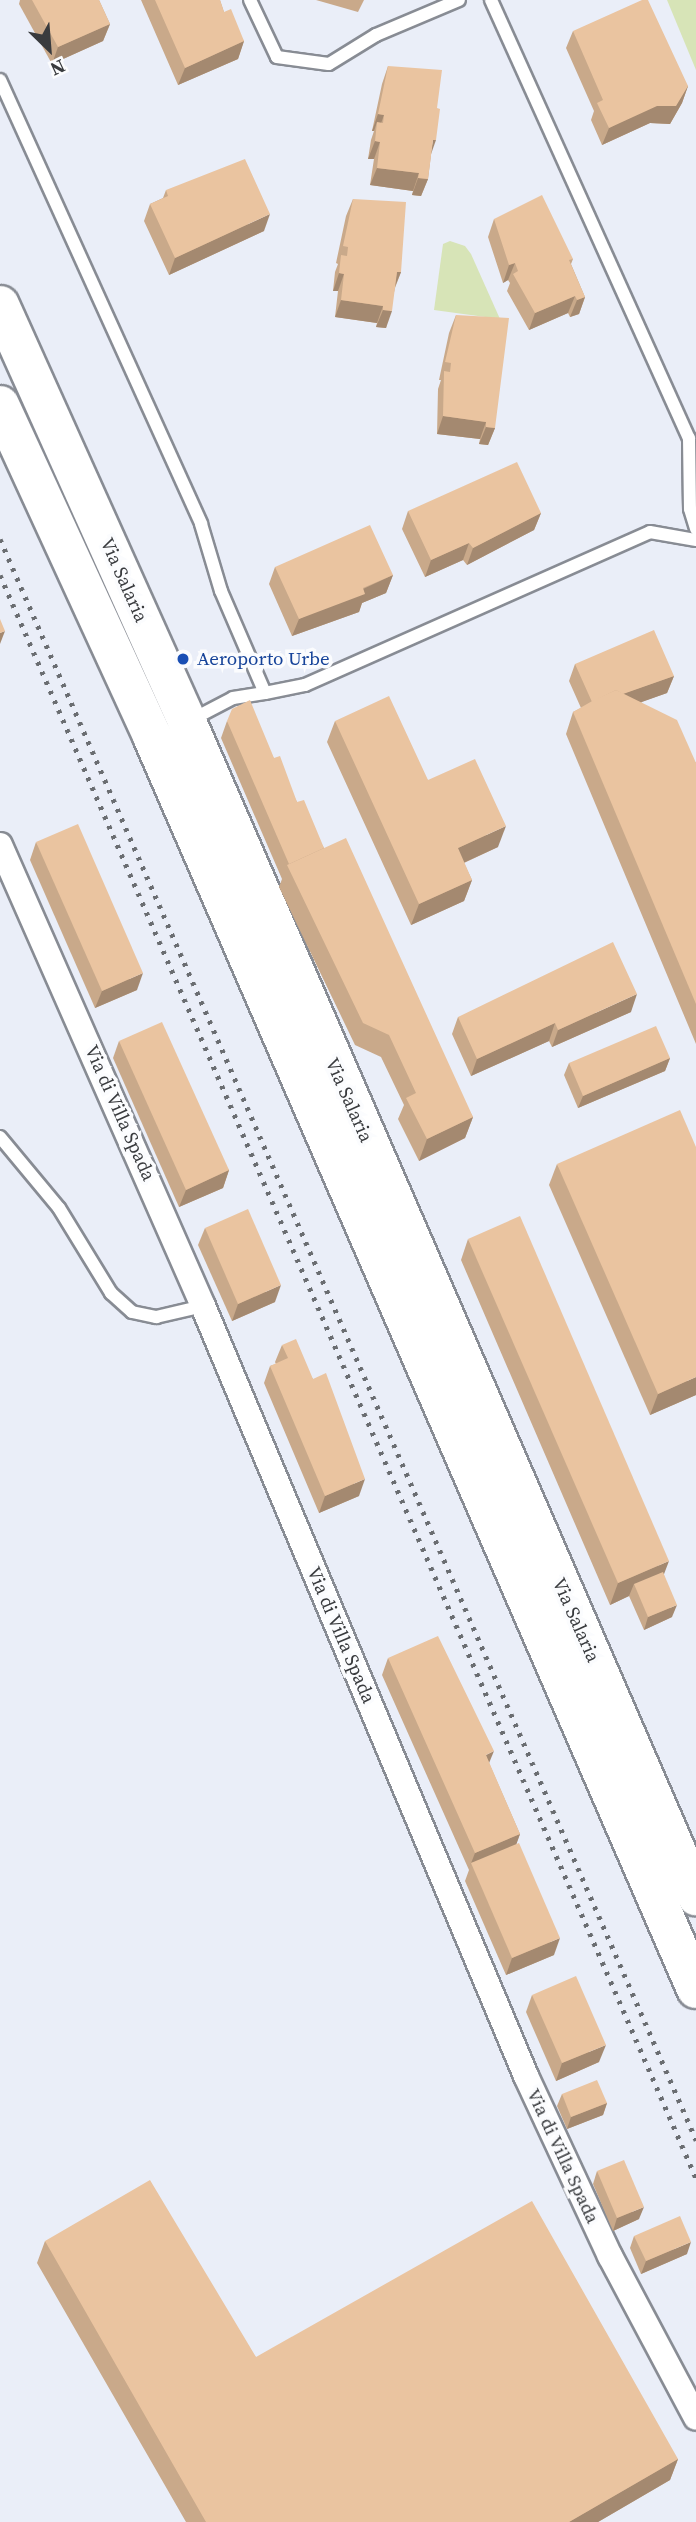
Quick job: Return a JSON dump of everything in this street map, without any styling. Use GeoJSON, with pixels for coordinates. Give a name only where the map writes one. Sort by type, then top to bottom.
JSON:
{"type":"FeatureCollection","features":[{"type":"Feature","properties":{"kind":"main road","name":"Via Salaria"},"geometry":{"type":"LineString","coordinates":[[0,305],[187,722],[696,1896]]}},
{"type":"Feature","properties":{"kind":"main road","name":"Via Salaria"},"geometry":{"type":"LineString","coordinates":[[0,405],[152,736],[696,1989]]}},
{"type":"Feature","properties":{"kind":"street"},"geometry":{"type":"LineString","coordinates":[[152,736],[187,722]]}},
{"type":"Feature","properties":{"kind":"street","name":"Via di Villa Spada"},"geometry":{"type":"LineString","coordinates":[[0,845],[203,1306],[526,2076],[610,2256],[696,2418]]}},
{"type":"Feature","properties":{"kind":"lane"},"geometry":{"type":"LineString","coordinates":[[250,0],[277,57],[329,64],[376,35],[459,0]]}},
{"type":"Feature","properties":{"kind":"lane"},"geometry":{"type":"LineString","coordinates":[[491,0],[689,438],[690,509],[696,529]]}},
{"type":"Feature","properties":{"kind":"lane"},"geometry":{"type":"LineString","coordinates":[[0,80],[201,524],[221,592],[265,693]]}},
{"type":"Feature","properties":{"kind":"lane"},"geometry":{"type":"LineString","coordinates":[[187,722],[233,698],[304,685],[649,532],[696,540]]}},
{"type":"Feature","properties":{"kind":"lane"},"geometry":{"type":"LineString","coordinates":[[0,1137],[59,1208],[111,1293],[132,1312],[156,1317],[203,1306]]}},
{"type":"Feature","properties":{"kind":"green space"},"geometry":{"type":"Polygon","coordinates":[[[667,0],[696,0],[696,70],[667,0]]]}},
{"type":"Feature","properties":{"kind":"green space"},"geometry":{"type":"Polygon","coordinates":[[[450,241],[465,246],[471,254],[500,319],[434,310],[443,244],[450,241]]]}},
{"type":"Feature","properties":{"kind":"building"},"geometry":{"type":"Polygon","coordinates":[[[32,0],[99,0],[110,24],[58,47],[32,0]]]}},
{"type":"Feature","properties":{"kind":"building"},"geometry":{"type":"Polygon","coordinates":[[[155,0],[220,0],[224,12],[231,9],[244,41],[185,68],[155,0]]]}},
{"type":"Feature","properties":{"kind":"building"},"geometry":{"type":"Polygon","coordinates":[[[642,0],[648,0],[688,86],[676,106],[657,106],[609,128],[597,103],[603,100],[573,31],[642,0]]]}},
{"type":"Feature","properties":{"kind":"building"},"geometry":{"type":"Polygon","coordinates":[[[388,66],[442,70],[437,108],[440,109],[428,179],[418,178],[419,173],[377,168],[380,142],[375,141],[377,122],[383,123],[384,115],[378,114],[388,66]]]}},
{"type":"Feature","properties":{"kind":"building"},"geometry":{"type":"Polygon","coordinates":[[[245,159],[270,214],[175,258],[150,204],[168,196],[166,190],[245,159]]]}},
{"type":"Feature","properties":{"kind":"building"},"geometry":{"type":"Polygon","coordinates":[[[542,195],[573,259],[569,260],[585,297],[577,300],[575,296],[535,313],[513,274],[518,271],[515,263],[509,265],[494,219],[542,195]]]}},
{"type":"Feature","properties":{"kind":"building"},"geometry":{"type":"Polygon","coordinates":[[[353,199],[406,202],[401,272],[397,272],[392,311],[383,310],[383,306],[341,300],[344,274],[339,273],[341,255],[347,256],[348,247],[343,246],[353,199]]]}},
{"type":"Feature","properties":{"kind":"building"},"geometry":{"type":"Polygon","coordinates":[[[456,315],[509,318],[495,428],[486,427],[486,422],[443,416],[444,371],[450,372],[451,363],[445,362],[456,315]]]}},
{"type":"Feature","properties":{"kind":"building"},"geometry":{"type":"Polygon","coordinates":[[[517,462],[541,513],[473,548],[469,543],[431,560],[408,511],[517,462]]]}},
{"type":"Feature","properties":{"kind":"building"},"geometry":{"type":"Polygon","coordinates":[[[370,525],[393,575],[363,588],[365,594],[299,619],[275,567],[370,525]]]}},
{"type":"Feature","properties":{"kind":"building"},"geometry":{"type":"Polygon","coordinates":[[[0,619],[5,631],[0,633],[0,619]]]}},
{"type":"Feature","properties":{"kind":"building"},"geometry":{"type":"Polygon","coordinates":[[[654,630],[674,676],[623,694],[616,690],[592,702],[575,664],[654,630]]]}},
{"type":"Feature","properties":{"kind":"building"},"geometry":{"type":"Polygon","coordinates":[[[616,690],[677,720],[696,763],[696,1004],[573,712],[616,690]]]}},
{"type":"Feature","properties":{"kind":"building"},"geometry":{"type":"Polygon","coordinates":[[[389,696],[428,780],[475,759],[506,826],[458,848],[472,880],[419,904],[335,721],[389,696]]]}},
{"type":"Feature","properties":{"kind":"building"},"geometry":{"type":"Polygon","coordinates":[[[250,700],[274,758],[280,756],[297,802],[304,800],[324,848],[289,864],[227,721],[232,709],[250,700]]]}},
{"type":"Feature","properties":{"kind":"building"},"geometry":{"type":"Polygon","coordinates":[[[78,824],[143,973],[102,991],[36,842],[78,824]]]}},
{"type":"Feature","properties":{"kind":"building"},"geometry":{"type":"Polygon","coordinates":[[[346,838],[473,1117],[427,1139],[406,1098],[416,1093],[389,1035],[363,1023],[287,865],[346,838]]]}},
{"type":"Feature","properties":{"kind":"building"},"geometry":{"type":"Polygon","coordinates":[[[613,942],[637,994],[558,1030],[555,1023],[477,1059],[458,1017],[613,942]]]}},
{"type":"Feature","properties":{"kind":"building"},"geometry":{"type":"Polygon","coordinates":[[[162,1022],[229,1170],[186,1190],[119,1041],[162,1022]]]}},
{"type":"Feature","properties":{"kind":"building"},"geometry":{"type":"Polygon","coordinates":[[[656,1026],[670,1058],[583,1096],[569,1063],[656,1026]]]}},
{"type":"Feature","properties":{"kind":"building"},"geometry":{"type":"Polygon","coordinates":[[[680,1110],[696,1147],[696,1377],[658,1394],[557,1164],[680,1110]]]}},
{"type":"Feature","properties":{"kind":"building"},"geometry":{"type":"Polygon","coordinates":[[[248,1209],[281,1285],[238,1304],[205,1228],[248,1209]]]}},
{"type":"Feature","properties":{"kind":"building"},"geometry":{"type":"Polygon","coordinates":[[[520,1216],[669,1561],[618,1583],[468,1239],[520,1216]]]}},
{"type":"Feature","properties":{"kind":"building"},"geometry":{"type":"Polygon","coordinates":[[[296,1339],[313,1379],[326,1373],[365,1479],[325,1496],[270,1366],[288,1358],[282,1345],[296,1339]]]}},
{"type":"Feature","properties":{"kind":"building"},"geometry":{"type":"Polygon","coordinates":[[[663,1572],[677,1605],[648,1617],[634,1584],[663,1572]]]}},
{"type":"Feature","properties":{"kind":"building"},"geometry":{"type":"Polygon","coordinates":[[[438,1636],[494,1751],[486,1755],[520,1834],[475,1853],[388,1658],[438,1636]]]}},
{"type":"Feature","properties":{"kind":"building"},"geometry":{"type":"Polygon","coordinates":[[[519,1843],[560,1938],[512,1958],[471,1863],[519,1843]]]}},
{"type":"Feature","properties":{"kind":"building"},"geometry":{"type":"Polygon","coordinates":[[[576,1976],[606,2045],[562,2063],[532,1995],[576,1976]]]}},
{"type":"Feature","properties":{"kind":"building"},"geometry":{"type":"Polygon","coordinates":[[[597,2080],[607,2103],[571,2117],[562,2094],[597,2080]]]}},
{"type":"Feature","properties":{"kind":"building"},"geometry":{"type":"Polygon","coordinates":[[[624,2160],[644,2207],[617,2218],[597,2171],[624,2160]]]}},
{"type":"Feature","properties":{"kind":"building"},"geometry":{"type":"Polygon","coordinates":[[[150,2180],[256,2357],[532,2201],[678,2459],[569,2522],[206,2522],[45,2241],[150,2180]]]}},
{"type":"Feature","properties":{"kind":"building"},"geometry":{"type":"Polygon","coordinates":[[[680,2216],[691,2242],[646,2261],[634,2236],[680,2216]]]}},
{"type":"Feature","properties":{"kind":"railway"},"geometry":{"type":"LineString","coordinates":[[0,539],[696,2140]]}},
{"type":"Feature","properties":{"kind":"railway"},"geometry":{"type":"LineString","coordinates":[[0,575],[696,2178]]}},
{"type":"Feature","properties":{"kind":"place","name":"Aeroporto Urbe"},"geometry":{"type":"Point","coordinates":[183,659]}}]}
